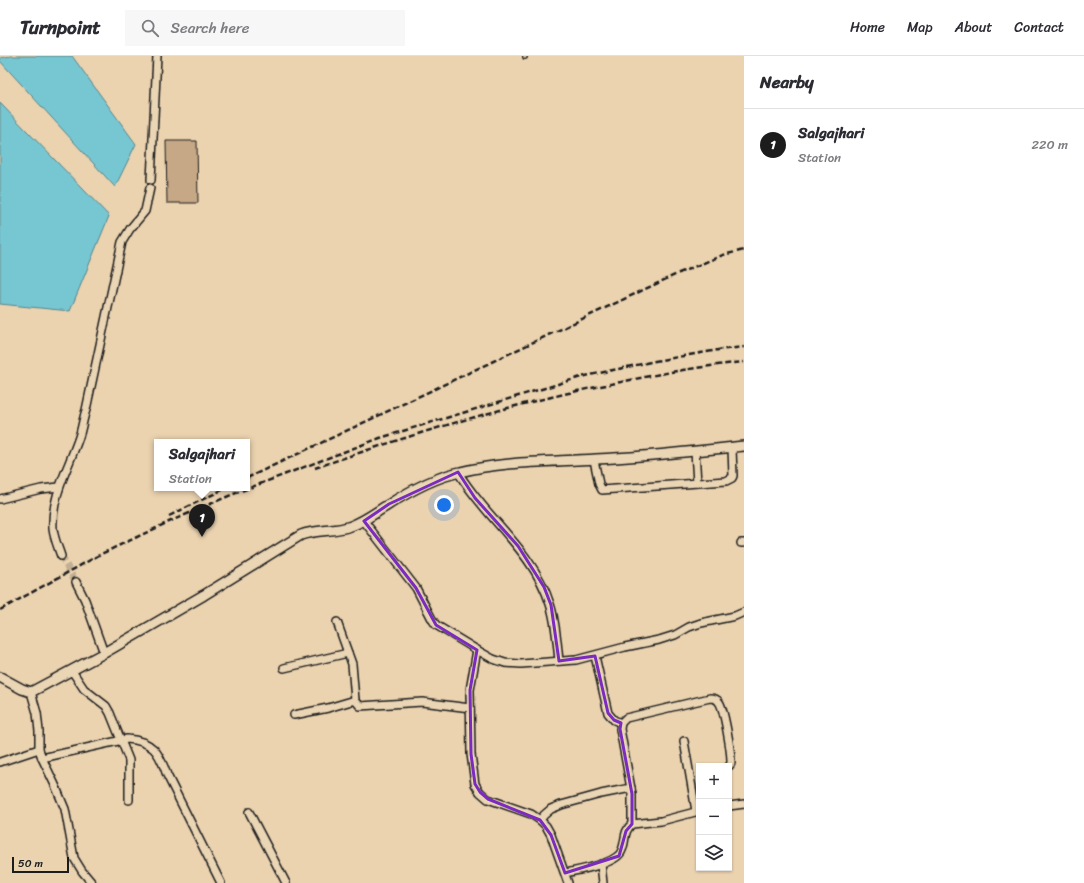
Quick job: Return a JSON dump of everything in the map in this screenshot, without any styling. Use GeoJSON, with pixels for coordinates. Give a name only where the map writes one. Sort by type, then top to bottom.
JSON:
{"type":"FeatureCollection","features":[{"type":"Feature","properties":{"kind":"main road"},"geometry":{"type":"LineString","coordinates":[[0,677],[22,690],[31,692],[72,671],[204,595],[301,535],[310,531],[336,530],[351,527],[433,481],[458,472],[502,465],[640,457],[744,446]]}},
{"type":"Feature","properties":{"kind":"street"},"geometry":{"type":"LineString","coordinates":[[61,556],[56,544],[53,529],[54,513],[59,487],[79,437],[86,410],[122,242],[145,210],[151,184],[158,56]]}},
{"type":"Feature","properties":{"kind":"street"},"geometry":{"type":"LineString","coordinates":[[594,460],[599,484],[602,490],[726,481],[733,476],[732,448]]}},
{"type":"Feature","properties":{"kind":"street"},"geometry":{"type":"LineString","coordinates":[[695,451],[698,483]]}},
{"type":"Feature","properties":{"kind":"street"},"geometry":{"type":"LineString","coordinates":[[458,472],[475,498],[518,546],[532,565],[544,587],[556,629],[559,661]]}},
{"type":"Feature","properties":{"kind":"street"},"geometry":{"type":"LineString","coordinates":[[0,499],[59,487]]}},
{"type":"Feature","properties":{"kind":"street"},"geometry":{"type":"LineString","coordinates":[[364,521],[416,588],[436,625],[493,659],[505,663],[521,664],[576,660],[595,656],[625,647],[659,640],[675,635],[701,622],[735,616],[744,612]]}},
{"type":"Feature","properties":{"kind":"street"},"geometry":{"type":"LineString","coordinates":[[76,582],[104,653]]}},
{"type":"Feature","properties":{"kind":"street"},"geometry":{"type":"LineString","coordinates":[[337,622],[352,664],[356,700],[360,706],[364,707],[422,702],[470,708]]}},
{"type":"Feature","properties":{"kind":"street"},"geometry":{"type":"LineString","coordinates":[[477,650],[472,672],[470,708],[472,766],[475,784],[488,798],[531,814],[546,826],[551,835],[568,883]]}},
{"type":"Feature","properties":{"kind":"street"},"geometry":{"type":"LineString","coordinates":[[284,668],[348,653]]}},
{"type":"Feature","properties":{"kind":"street"},"geometry":{"type":"LineString","coordinates":[[595,656],[608,713],[614,720],[621,723]]}},
{"type":"Feature","properties":{"kind":"street"},"geometry":{"type":"LineString","coordinates":[[72,671],[84,689],[106,706],[122,740],[129,760],[129,800]]}},
{"type":"Feature","properties":{"kind":"street"},"geometry":{"type":"LineString","coordinates":[[31,692],[37,713],[39,749],[64,809],[74,858],[92,883]]}},
{"type":"Feature","properties":{"kind":"street"},"geometry":{"type":"LineString","coordinates":[[565,873],[601,864],[619,856],[622,851],[626,831],[632,824],[633,809],[631,788],[620,729],[621,723],[626,718],[710,698],[716,699],[722,710],[730,763]]}},
{"type":"Feature","properties":{"kind":"street"},"geometry":{"type":"LineString","coordinates":[[294,715],[356,700]]}},
{"type":"Feature","properties":{"kind":"street"},"geometry":{"type":"LineString","coordinates":[[42,758],[122,740],[136,740],[149,744],[156,750],[160,757],[167,775],[221,883]]}},
{"type":"Feature","properties":{"kind":"street"},"geometry":{"type":"LineString","coordinates":[[684,741],[696,801]]}},
{"type":"Feature","properties":{"kind":"street"},"geometry":{"type":"LineString","coordinates":[[0,762],[39,749]]}},
{"type":"Feature","properties":{"kind":"street"},"geometry":{"type":"LineString","coordinates":[[540,820],[551,809],[561,805],[631,788]]}},
{"type":"Feature","properties":{"kind":"street"},"geometry":{"type":"LineString","coordinates":[[732,806],[744,804]]}},
{"type":"Feature","properties":{"kind":"street"},"geometry":{"type":"LineString","coordinates":[[250,812],[286,883]]}},
{"type":"Feature","properties":{"kind":"street"},"geometry":{"type":"LineString","coordinates":[[632,824],[661,821],[696,812]]}},
{"type":"Feature","properties":{"kind":"street"},"geometry":{"type":"LineString","coordinates":[[601,864],[604,883]]}},
{"type":"Feature","properties":{"kind":"highlighted area"},"geometry":{"type":"Polygon","coordinates":[[[458,472],[475,498],[518,546],[544,587],[551,605],[559,661],[595,656],[608,713],[614,720],[621,723],[620,729],[632,794],[632,824],[626,831],[619,856],[565,873],[551,835],[540,820],[488,799],[480,792],[475,784],[471,754],[470,690],[477,650],[436,625],[416,588],[364,521],[389,504],[458,472]]]}},
{"type":"Feature","properties":{"kind":"water"},"geometry":{"type":"Polygon","coordinates":[[[11,56],[72,56],[136,144],[115,187],[0,61],[0,58],[11,56]]]}},
{"type":"Feature","properties":{"kind":"water"},"geometry":{"type":"Polygon","coordinates":[[[0,103],[109,216],[70,311],[0,304],[0,103]]]}},
{"type":"Feature","properties":{"kind":"building"},"geometry":{"type":"Polygon","coordinates":[[[166,141],[197,141],[198,203],[167,203],[166,141]]]}},
{"type":"Feature","properties":{"kind":"tunnel"},"geometry":{"type":"LineString","coordinates":[[61,556],[76,582]]}},
{"type":"Feature","properties":{"kind":"railway"},"geometry":{"type":"LineString","coordinates":[[250,477],[679,273],[723,255],[744,250]]}},
{"type":"Feature","properties":{"kind":"railway"},"geometry":{"type":"LineString","coordinates":[[250,488],[380,438],[581,377],[655,361],[744,347]]}},
{"type":"Feature","properties":{"kind":"railway"},"geometry":{"type":"LineString","coordinates":[[315,468],[466,419],[543,399],[667,373],[744,362]]}},
{"type":"Feature","properties":{"kind":"railway"},"geometry":{"type":"LineString","coordinates":[[169,516],[220,491]]}},
{"type":"Feature","properties":{"kind":"railway"},"geometry":{"type":"LineString","coordinates":[[0,610],[101,554],[171,521],[241,491]]}},
{"type":"Feature","properties":{"kind":"place","name":"Salgajhari"},"geometry":{"type":"Point","coordinates":[202,537]}}]}
